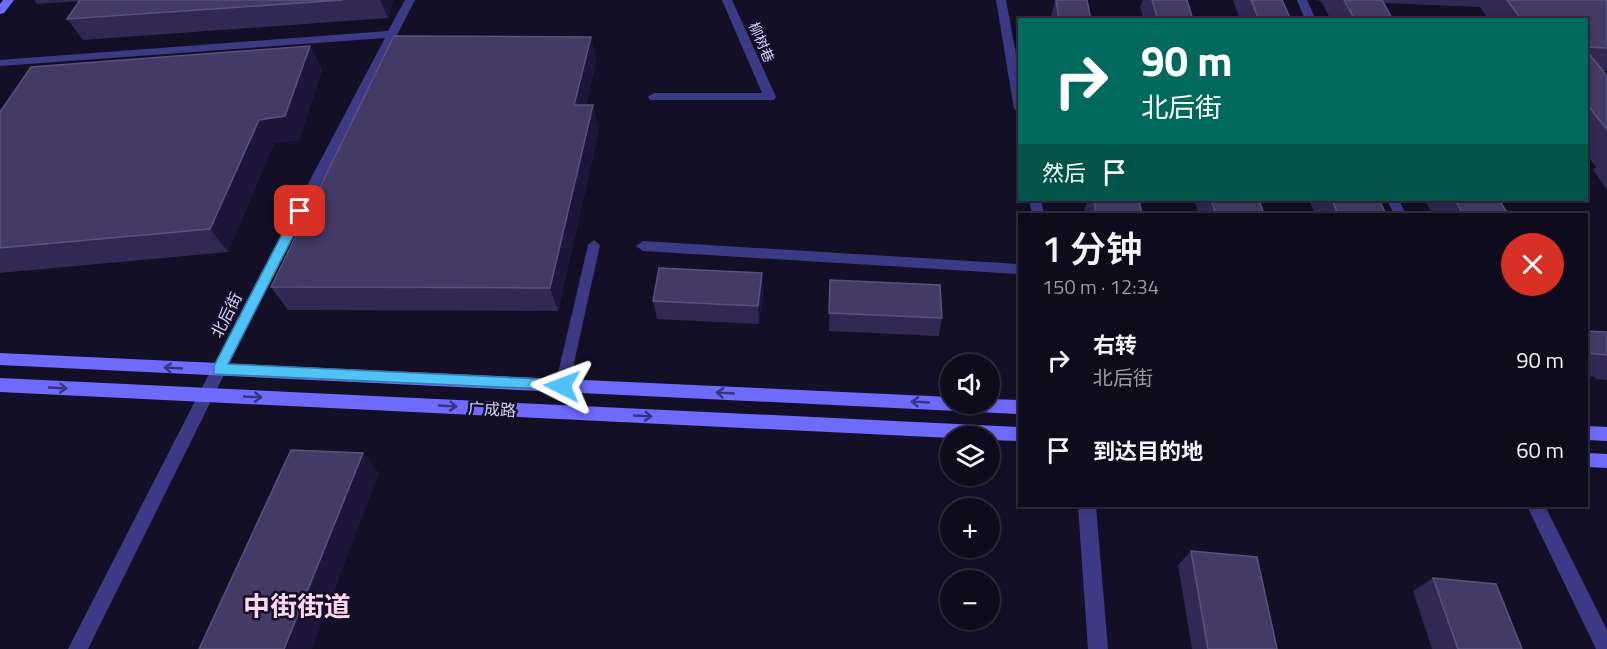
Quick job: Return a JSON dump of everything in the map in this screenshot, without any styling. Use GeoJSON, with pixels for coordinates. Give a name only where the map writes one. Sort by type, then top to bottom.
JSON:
{"type":"FeatureCollection","features":[{"type":"Feature","properties":{"kind":"main road"},"geometry":{"type":"LineString","coordinates":[[0,11],[9,0]]}},
{"type":"Feature","properties":{"kind":"main road","name":"广成路"},"geometry":{"type":"LineString","coordinates":[[0,359],[1018,407]]}},
{"type":"Feature","properties":{"kind":"main road","name":"广成路"},"geometry":{"type":"LineString","coordinates":[[0,385],[1018,434]]}},
{"type":"Feature","properties":{"kind":"main road"},"geometry":{"type":"LineString","coordinates":[[1588,433],[1607,434]]}},
{"type":"Feature","properties":{"kind":"main road"},"geometry":{"type":"LineString","coordinates":[[1588,460],[1607,461]]}},
{"type":"Feature","properties":{"kind":"street","name":"北后街"},"geometry":{"type":"LineString","coordinates":[[78,649],[206,394],[410,0]]}},
{"type":"Feature","properties":{"kind":"street","name":"柳树巷"},"geometry":{"type":"LineString","coordinates":[[654,97],[770,97],[727,0]]}},
{"type":"Feature","properties":{"kind":"street"},"geometry":{"type":"LineString","coordinates":[[1001,0],[1018,98]]}},
{"type":"Feature","properties":{"kind":"street"},"geometry":{"type":"LineString","coordinates":[[1302,0],[1310,18]]}},
{"type":"Feature","properties":{"kind":"street"},"geometry":{"type":"LineString","coordinates":[[0,63],[392,34]]}},
{"type":"Feature","properties":{"kind":"street"},"geometry":{"type":"LineString","coordinates":[[643,246],[1018,269]]}},
{"type":"Feature","properties":{"kind":"street"},"geometry":{"type":"LineString","coordinates":[[1088,507],[1098,649]]}},
{"type":"Feature","properties":{"kind":"street"},"geometry":{"type":"LineString","coordinates":[[1536,507],[1606,649]]}},
{"type":"Feature","properties":{"kind":"lane"},"geometry":{"type":"LineString","coordinates":[[562,386],[594,245]]}},
{"type":"Feature","properties":{"kind":"building"},"geometry":{"type":"Polygon","coordinates":[[[80,0],[343,0],[67,19],[80,0]]]}},
{"type":"Feature","properties":{"kind":"building"},"geometry":{"type":"Polygon","coordinates":[[[1056,0],[1087,0],[1091,18],[1059,18],[1056,0]]]}},
{"type":"Feature","properties":{"kind":"building"},"geometry":{"type":"Polygon","coordinates":[[[1152,0],[1187,0],[1192,18],[1157,18],[1152,0]]]}},
{"type":"Feature","properties":{"kind":"building"},"geometry":{"type":"Polygon","coordinates":[[[1251,0],[1282,0],[1290,18],[1258,18],[1251,0]]]}},
{"type":"Feature","properties":{"kind":"building"},"geometry":{"type":"Polygon","coordinates":[[[1344,0],[1382,0],[1392,18],[1354,18],[1344,0]]]}},
{"type":"Feature","properties":{"kind":"building"},"geometry":{"type":"Polygon","coordinates":[[[1507,0],[1606,0],[1607,48],[1588,47],[1588,18],[1520,18],[1507,0]]]}},
{"type":"Feature","properties":{"kind":"building"},"geometry":{"type":"Polygon","coordinates":[[[394,36],[591,37],[574,105],[593,105],[550,288],[271,287],[394,36]]]}},
{"type":"Feature","properties":{"kind":"building"},"geometry":{"type":"Polygon","coordinates":[[[310,46],[285,116],[259,120],[210,229],[0,248],[0,112],[31,67],[310,46]]]}},
{"type":"Feature","properties":{"kind":"building"},"geometry":{"type":"Polygon","coordinates":[[[1588,52],[1607,76],[1607,130],[1588,105],[1588,52]]]}},
{"type":"Feature","properties":{"kind":"building"},"geometry":{"type":"Polygon","coordinates":[[[1094,201],[1139,201],[1142,213],[1096,213],[1094,201]]]}},
{"type":"Feature","properties":{"kind":"building"},"geometry":{"type":"Polygon","coordinates":[[[1211,201],[1259,201],[1264,213],[1216,213],[1211,201]]]}},
{"type":"Feature","properties":{"kind":"building"},"geometry":{"type":"Polygon","coordinates":[[[1332,201],[1380,201],[1386,213],[1338,213],[1332,201]]]}},
{"type":"Feature","properties":{"kind":"building"},"geometry":{"type":"Polygon","coordinates":[[[1456,201],[1500,201],[1507,213],[1462,213],[1456,201]]]}},
{"type":"Feature","properties":{"kind":"building"},"geometry":{"type":"Polygon","coordinates":[[[659,268],[762,273],[758,306],[653,301],[659,268]]]}},
{"type":"Feature","properties":{"kind":"building"},"geometry":{"type":"Polygon","coordinates":[[[830,280],[940,285],[942,318],[829,313],[830,280]]]}},
{"type":"Feature","properties":{"kind":"building"},"geometry":{"type":"Polygon","coordinates":[[[1588,331],[1607,332],[1607,355],[1588,353],[1588,331]]]}},
{"type":"Feature","properties":{"kind":"building"},"geometry":{"type":"Polygon","coordinates":[[[291,450],[363,453],[284,649],[199,649],[291,450]]]}},
{"type":"Feature","properties":{"kind":"building"},"geometry":{"type":"Polygon","coordinates":[[[1191,551],[1257,557],[1277,649],[1208,649],[1191,551]]]}},
{"type":"Feature","properties":{"kind":"building"},"geometry":{"type":"Polygon","coordinates":[[[1433,578],[1496,584],[1522,649],[1458,649],[1433,578]]]}},
{"type":"Feature","properties":{"kind":"district","name":"中街街道"},"geometry":{"type":"Point","coordinates":[297,605]}},
{"type":"Feature","properties":{"kind":"route"},"geometry":{"type":"LineString","coordinates":[[300,211],[219,370],[562,386]]}}]}
